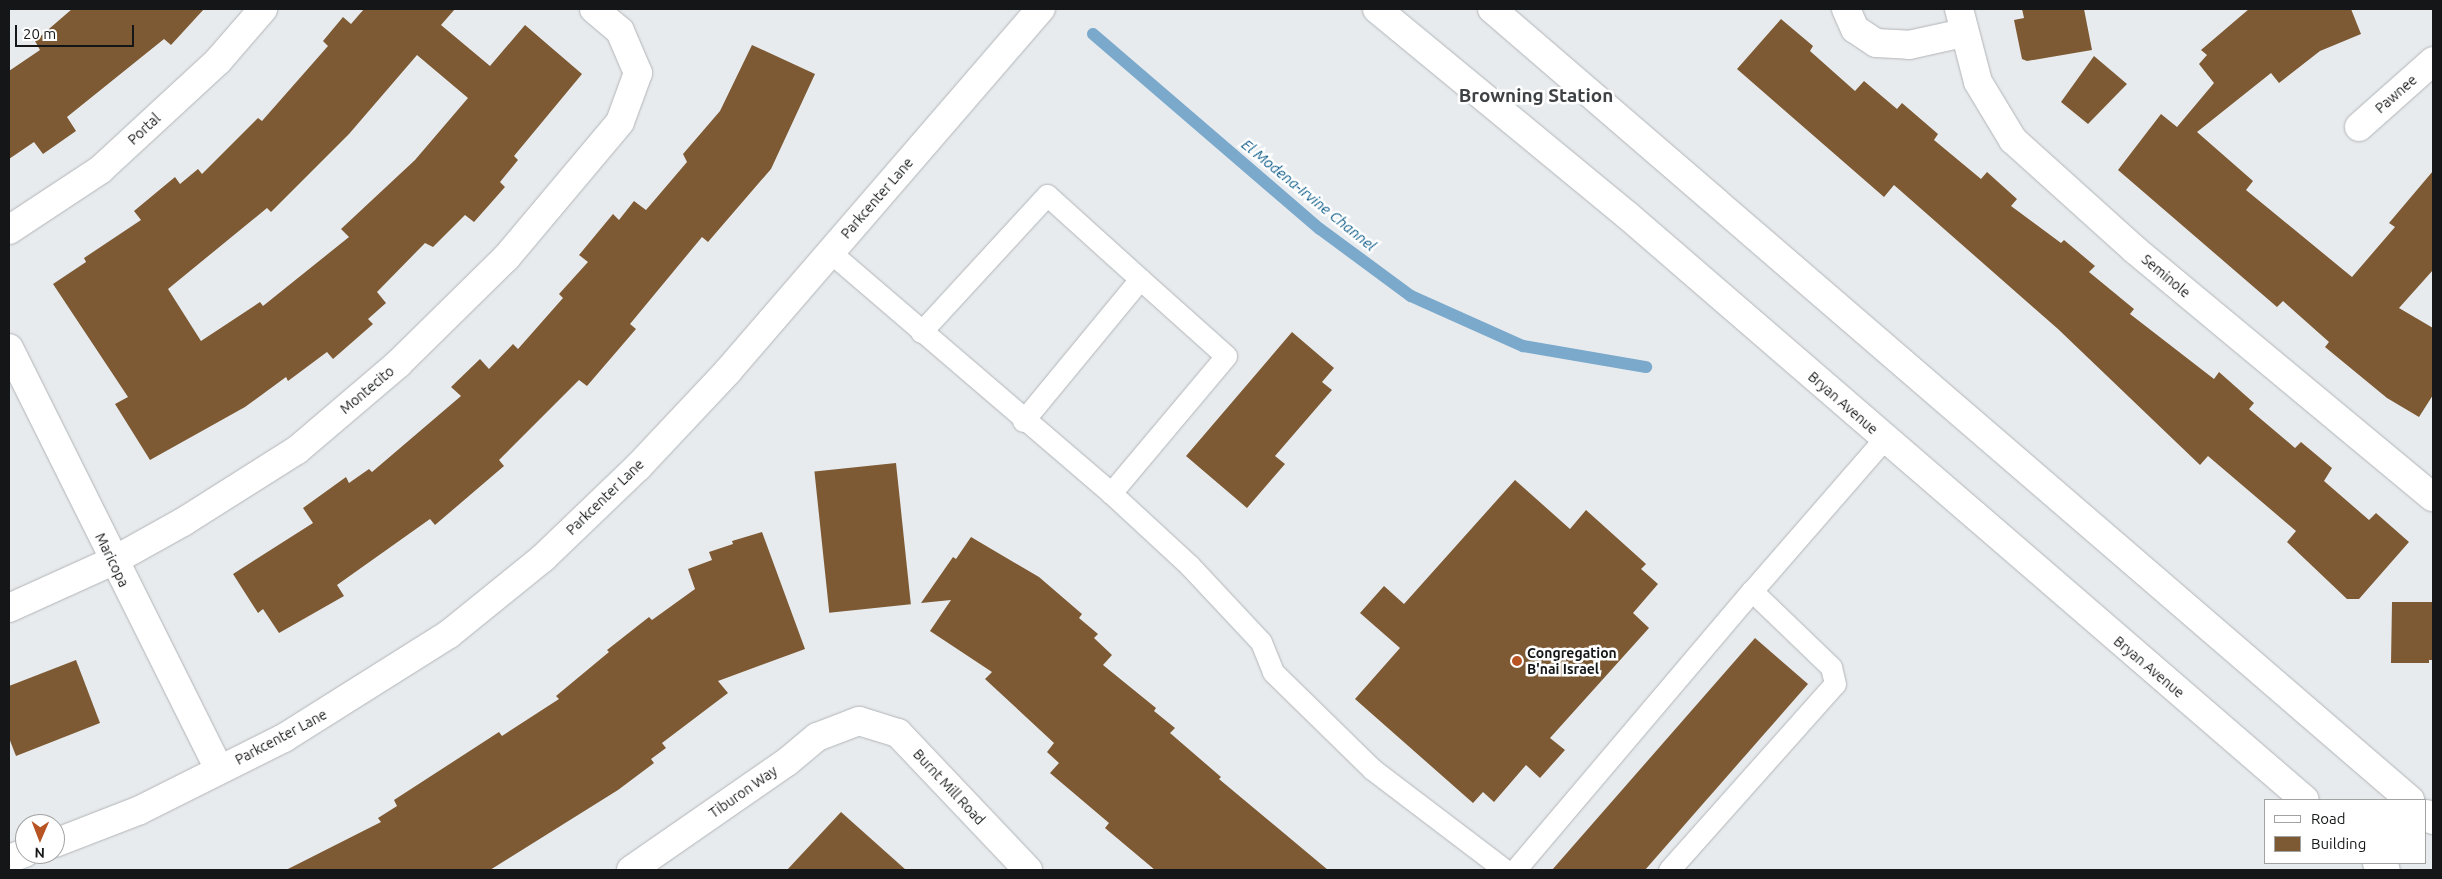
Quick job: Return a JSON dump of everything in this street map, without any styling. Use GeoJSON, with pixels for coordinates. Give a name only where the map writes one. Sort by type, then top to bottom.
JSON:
{"type":"FeatureCollection","features":[{"type":"Feature","properties":{"kind":"street","name":"Portal"},"geometry":{"type":"LineString","coordinates":[[9,230],[100,170],[218,61],[263,9]]}},
{"type":"Feature","properties":{"kind":"street","name":"Montecito"},"geometry":{"type":"LineString","coordinates":[[9,608],[112,560],[183,522],[297,450],[398,364],[506,258],[620,122],[638,73],[620,31],[594,9]]}},
{"type":"Feature","properties":{"kind":"street","name":"Parkcenter Lane"},"geometry":{"type":"LineString","coordinates":[[65,838],[140,810],[284,738],[349,699],[449,634],[543,558],[638,467],[728,371],[1041,9]]}},
{"type":"Feature","properties":{"kind":"street","name":"Bryan Avenue"},"geometry":{"type":"LineString","coordinates":[[1378,9],[1627,215],[1884,439],[2304,799]]}},
{"type":"Feature","properties":{"kind":"street"},"geometry":{"type":"LineString","coordinates":[[1492,9],[2409,799]]}},
{"type":"Feature","properties":{"kind":"street"},"geometry":{"type":"LineString","coordinates":[[1846,9],[1854,29],[1876,43],[1909,45],[1961,21]]}},
{"type":"Feature","properties":{"kind":"street","name":"Seminole"},"geometry":{"type":"LineString","coordinates":[[1961,21],[1978,82],[2013,140],[2135,250],[2433,497]]}},
{"type":"Feature","properties":{"kind":"street","name":"Pawnee"},"geometry":{"type":"LineString","coordinates":[[2358,126],[2433,61]]}},
{"type":"Feature","properties":{"kind":"street","name":"Maricopa"},"geometry":{"type":"LineString","coordinates":[[9,348],[112,560],[219,770]]}},
{"type":"Feature","properties":{"kind":"street","name":"Tiburon Way"},"geometry":{"type":"LineString","coordinates":[[631,870],[787,762],[817,736],[859,721]]}},
{"type":"Feature","properties":{"kind":"street","name":"Burnt Mill Road"},"geometry":{"type":"LineString","coordinates":[[859,721],[898,733],[1028,870]]}},
{"type":"Feature","properties":{"kind":"lane"},"geometry":{"type":"LineString","coordinates":[[921,332],[1046,195],[1226,356],[1111,494]]}},
{"type":"Feature","properties":{"kind":"lane"},"geometry":{"type":"LineString","coordinates":[[830,252],[1023,421],[1111,494],[1189,566],[1261,642],[1273,672],[1372,769],[1505,870]]}},
{"type":"Feature","properties":{"kind":"lane"},"geometry":{"type":"LineString","coordinates":[[1023,421],[1140,280]]}},
{"type":"Feature","properties":{"kind":"lane"},"geometry":{"type":"LineString","coordinates":[[1515,870],[1884,439]]}},
{"type":"Feature","properties":{"kind":"lane"},"geometry":{"type":"LineString","coordinates":[[1669,870],[1835,684],[1831,667],[1752,591]]}},
{"type":"Feature","properties":{"kind":"building"},"geometry":{"type":"Polygon","coordinates":[[[72,9],[204,9],[171,45],[164,39],[67,117],[76,131],[43,154],[34,142],[9,159],[9,71],[40,50],[35,41],[72,9]]]}},
{"type":"Feature","properties":{"kind":"building"},"geometry":{"type":"Polygon","coordinates":[[[364,9],[455,9],[441,25],[490,66],[525,25],[582,74],[514,156],[518,160],[500,182],[505,187],[474,222],[465,215],[433,247],[425,243],[377,292],[386,303],[368,319],[373,324],[333,359],[327,352],[288,381],[286,377],[245,407],[150,460],[115,404],[128,397],[53,284],[86,262],[84,258],[141,220],[134,211],[175,177],[180,184],[198,169],[202,174],[258,118],[262,121],[328,46],[323,41],[343,17],[351,24],[364,9]],[[417,55],[349,134],[271,212],[267,208],[168,289],[201,341],[260,302],[263,306],[349,237],[341,229],[415,160],[468,98],[417,55]]]}},
{"type":"Feature","properties":{"kind":"building"},"geometry":{"type":"Polygon","coordinates":[[[2022,9],[2084,9],[2092,50],[2027,61],[2022,59],[2014,20],[2024,18],[2022,9]]]}},
{"type":"Feature","properties":{"kind":"building"},"geometry":{"type":"Polygon","coordinates":[[[2249,9],[2351,9],[2361,34],[2320,51],[2279,83],[2271,73],[2197,132],[2253,181],[2246,190],[2352,277],[2395,227],[2389,223],[2433,171],[2433,270],[2399,308],[2433,328],[2433,395],[2419,417],[2387,398],[2325,347],[2329,342],[2283,301],[2277,307],[2118,170],[2161,114],[2177,127],[2214,83],[2199,64],[2207,55],[2201,50],[2249,9]]]}},
{"type":"Feature","properties":{"kind":"building"},"geometry":{"type":"Polygon","coordinates":[[[1781,19],[1813,46],[1810,51],[1855,91],[1864,81],[1897,109],[1902,103],[1938,134],[1934,140],[1981,179],[1987,172],[2017,199],[2011,206],[2061,243],[2064,240],[2095,266],[2089,272],[2134,309],[2130,314],[2214,379],[2219,372],[2254,403],[2249,409],[2295,448],[2301,442],[2332,468],[2324,481],[2369,520],[2376,513],[2409,542],[2359,599],[2347,599],[2287,542],[2296,531],[2208,456],[2200,465],[2058,329],[1894,185],[1884,197],[1737,69],[1781,19]]]}},
{"type":"Feature","properties":{"kind":"building"},"geometry":{"type":"Polygon","coordinates":[[[752,45],[815,74],[771,169],[708,242],[702,237],[630,324],[636,329],[587,386],[579,380],[499,460],[504,466],[435,525],[430,519],[337,585],[344,596],[279,633],[263,609],[258,613],[233,574],[313,523],[303,508],[346,477],[349,483],[369,469],[372,472],[461,396],[451,387],[480,359],[489,369],[513,344],[518,349],[563,298],[559,294],[588,262],[579,255],[613,214],[619,220],[634,201],[646,210],[687,162],[683,154],[720,111],[752,45]]]}},
{"type":"Feature","properties":{"kind":"building"},"geometry":{"type":"Polygon","coordinates":[[[2094,56],[2127,84],[2088,124],[2061,102],[2094,56]]]}},
{"type":"Feature","properties":{"kind":"building"},"geometry":{"type":"Polygon","coordinates":[[[1292,332],[1334,368],[1322,382],[1332,390],[1275,456],[1285,464],[1247,508],[1186,456],[1292,332]]]}},
{"type":"Feature","properties":{"kind":"building"},"geometry":{"type":"Polygon","coordinates":[[[896,463],[911,604],[829,613],[814,472],[896,463]]]}},
{"type":"Feature","properties":{"kind":"building"},"geometry":{"type":"Polygon","coordinates":[[[1515,480],[1570,529],[1586,510],[1646,564],[1641,569],[1658,584],[1633,613],[1649,628],[1550,738],[1565,750],[1540,778],[1526,765],[1494,802],[1483,792],[1473,803],[1355,699],[1400,648],[1360,613],[1384,586],[1404,604],[1515,480]]]}},
{"type":"Feature","properties":{"kind":"building"},"geometry":{"type":"Polygon","coordinates":[[[762,532],[805,649],[718,681],[728,693],[662,743],[666,748],[651,759],[654,763],[618,790],[490,870],[286,870],[381,822],[378,818],[397,806],[394,800],[499,732],[502,736],[559,699],[556,696],[609,652],[607,650],[649,617],[652,620],[695,589],[688,569],[712,560],[709,552],[733,544],[732,541],[762,532]]]}},
{"type":"Feature","properties":{"kind":"building"},"geometry":{"type":"Polygon","coordinates":[[[971,537],[1039,577],[1082,614],[1079,618],[1098,634],[1094,638],[1112,655],[1103,665],[1156,708],[1154,711],[1175,728],[1170,733],[1221,777],[1219,779],[1328,870],[1155,870],[1105,828],[1109,823],[1050,773],[1059,763],[1047,752],[1054,743],[985,679],[992,672],[930,631],[951,600],[921,603],[953,557],[956,559],[971,537]]]}},
{"type":"Feature","properties":{"kind":"building"},"geometry":{"type":"Polygon","coordinates":[[[2392,602],[2433,602],[2433,660],[2429,660],[2429,663],[2391,663],[2392,602]]]}},
{"type":"Feature","properties":{"kind":"building"},"geometry":{"type":"Polygon","coordinates":[[[1755,638],[1808,684],[1645,870],[1552,870],[1755,638]]]}},
{"type":"Feature","properties":{"kind":"building"},"geometry":{"type":"Polygon","coordinates":[[[76,660],[100,723],[16,756],[9,738],[9,686],[76,660]]]}},
{"type":"Feature","properties":{"kind":"building"},"geometry":{"type":"Polygon","coordinates":[[[841,812],[906,870],[787,870],[841,812]]]}},
{"type":"Feature","properties":{"kind":"waterway","name":"El Modena-Irvine Channel"},"geometry":{"type":"LineString","coordinates":[[1093,34],[1320,229],[1411,296],[1523,346],[1646,367]]}},
{"type":"Feature","properties":{"kind":"place","name":"Congregation B'nai Israel"},"geometry":{"type":"Point","coordinates":[1517,661]}},
{"type":"Feature","properties":{"kind":"district","name":"Browning Station"},"geometry":{"type":"Point","coordinates":[1536,96]}}]}
